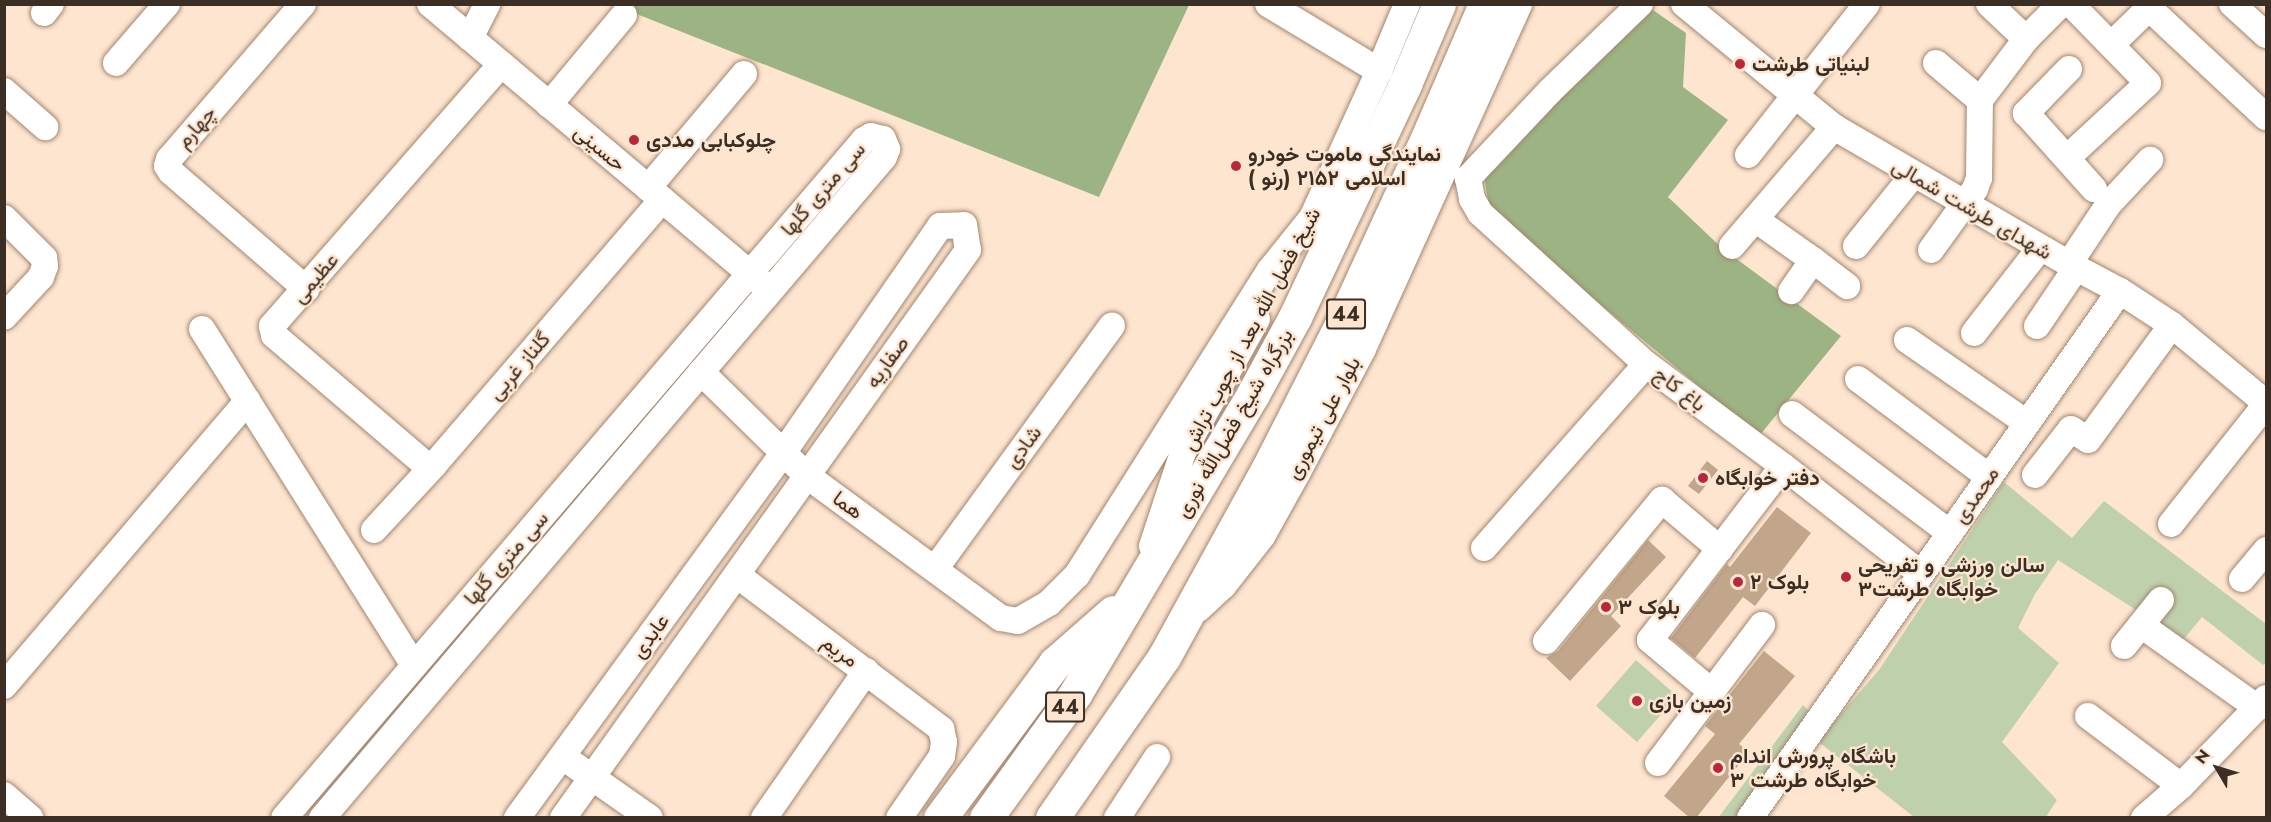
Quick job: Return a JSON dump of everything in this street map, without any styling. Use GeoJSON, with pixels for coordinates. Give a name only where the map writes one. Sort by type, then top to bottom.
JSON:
{"type":"FeatureCollection","features":[{"type":"Feature","properties":{"kind":"highway","name":"بزرگراه شیخ فضل‌الله نوری"},"geometry":{"type":"LineString","coordinates":[[986,818],[1075,694],[1295,317],[1406,84],[1439,4]]}},
{"type":"Feature","properties":{"kind":"highway","name":"44"},"geometry":{"type":"LineString","coordinates":[[1052,818],[1164,657],[1268,468],[1341,325],[1431,129],[1485,4]]}},
{"type":"Feature","properties":{"kind":"highway"},"geometry":{"type":"LineString","coordinates":[[940,818],[1055,663],[1137,591]]}},
{"type":"Feature","properties":{"kind":"highway"},"geometry":{"type":"LineString","coordinates":[[1077,818],[1120,746],[1164,657]]}},
{"type":"Feature","properties":{"kind":"main road","name":"بلوار علی تیموری"},"geometry":{"type":"LineString","coordinates":[[1188,615],[1221,584],[1260,534],[1294,471],[1360,348],[1516,4]]}},
{"type":"Feature","properties":{"kind":"street"},"geometry":{"type":"LineString","coordinates":[[116,63],[167,4]]}},
{"type":"Feature","properties":{"kind":"street","name":"چهارم"},"geometry":{"type":"LineString","coordinates":[[303,4],[169,159],[167,166],[171,172],[306,289]]}},
{"type":"Feature","properties":{"kind":"street","name":"حسینی"},"geometry":{"type":"LineString","coordinates":[[430,4],[770,291]]}},
{"type":"Feature","properties":{"kind":"street"},"geometry":{"type":"LineString","coordinates":[[470,38],[487,4]]}},
{"type":"Feature","properties":{"kind":"street"},"geometry":{"type":"LineString","coordinates":[[1268,4],[1379,71]]}},
{"type":"Feature","properties":{"kind":"street","name":"شیخ فضل الله بعد از چوب تراش"},"geometry":{"type":"LineString","coordinates":[[1137,591],[1183,452],[1315,214],[1407,4]]}},
{"type":"Feature","properties":{"kind":"street","name":"باغ کاج"},"geometry":{"type":"LineString","coordinates":[[1640,4],[1550,91],[1468,178],[1472,199],[1480,213],[1646,364],[1783,466],[1921,574]]}},
{"type":"Feature","properties":{"kind":"street","name":"شهدای طرشت شمالی"},"geometry":{"type":"LineString","coordinates":[[1684,4],[1834,127],[1966,206],[2120,291],[2172,325],[2266,403]]}},
{"type":"Feature","properties":{"kind":"street"},"geometry":{"type":"LineString","coordinates":[[1748,155],[1867,4]]}},
{"type":"Feature","properties":{"kind":"street"},"geometry":{"type":"LineString","coordinates":[[1989,4],[2026,39]]}},
{"type":"Feature","properties":{"kind":"street"},"geometry":{"type":"LineString","coordinates":[[2232,4],[2266,35]]}},
{"type":"Feature","properties":{"kind":"street"},"geometry":{"type":"LineString","coordinates":[[1931,250],[1966,206],[1979,178],[1980,100],[2026,39],[2060,5],[2112,44],[2148,82],[2067,158]]}},
{"type":"Feature","properties":{"kind":"street"},"geometry":{"type":"LineString","coordinates":[[2112,44],[2149,8],[2266,117]]}},
{"type":"Feature","properties":{"kind":"street"},"geometry":{"type":"LineString","coordinates":[[549,105],[624,15]]}},
{"type":"Feature","properties":{"kind":"street"},"geometry":{"type":"LineString","coordinates":[[1936,63],[1980,100]]}},
{"type":"Feature","properties":{"kind":"street","name":"عظیمی"},"geometry":{"type":"LineString","coordinates":[[434,465],[426,465],[274,334],[272,326],[501,64]]}},
{"type":"Feature","properties":{"kind":"street"},"geometry":{"type":"LineString","coordinates":[[2069,69],[2026,113],[2094,189]]}},
{"type":"Feature","properties":{"kind":"street","name":"گلناز غربی"},"geometry":{"type":"LineString","coordinates":[[374,530],[434,465],[655,194],[744,74]]}},
{"type":"Feature","properties":{"kind":"street"},"geometry":{"type":"LineString","coordinates":[[5,93],[45,127]]}},
{"type":"Feature","properties":{"kind":"street"},"geometry":{"type":"LineString","coordinates":[[1732,246],[1834,127]]}},
{"type":"Feature","properties":{"kind":"street","name":"سی متری گلها"},"geometry":{"type":"LineString","coordinates":[[284,818],[864,140],[871,136],[883,139],[887,149],[884,157],[322,818]]}},
{"type":"Feature","properties":{"kind":"street"},"geometry":{"type":"LineString","coordinates":[[2037,326],[2108,205],[2150,160]]}},
{"type":"Feature","properties":{"kind":"street"},"geometry":{"type":"LineString","coordinates":[[1856,246],[1913,175]]}},
{"type":"Feature","properties":{"kind":"street","name":"هما"},"geometry":{"type":"LineString","coordinates":[[701,372],[806,475],[1001,618],[1018,621],[1031,615],[1066,589],[1077,575],[1270,270],[1315,214]]}},
{"type":"Feature","properties":{"kind":"street"},"geometry":{"type":"LineString","coordinates":[[4,218],[44,258],[45,266],[41,277],[4,317]]}},
{"type":"Feature","properties":{"kind":"street"},"geometry":{"type":"LineString","coordinates":[[1755,219],[1847,286]]}},
{"type":"Feature","properties":{"kind":"street","name":"صفاریه"},"geometry":{"type":"LineString","coordinates":[[783,453],[940,226],[964,225],[968,250],[806,475]]}},
{"type":"Feature","properties":{"kind":"street"},"geometry":{"type":"LineString","coordinates":[[1974,333],[2040,248]]}},
{"type":"Feature","properties":{"kind":"street"},"geometry":{"type":"LineString","coordinates":[[1791,291],[1813,260]]}},
{"type":"Feature","properties":{"kind":"street","name":"محمدی"},"geometry":{"type":"LineString","coordinates":[[1750,818],[2120,291]]}},
{"type":"Feature","properties":{"kind":"street","name":"شادی"},"geometry":{"type":"LineString","coordinates":[[935,569],[1112,325]]}},
{"type":"Feature","properties":{"kind":"street"},"geometry":{"type":"LineString","coordinates":[[2035,475],[2071,429],[2088,440],[2172,325]]}},
{"type":"Feature","properties":{"kind":"street"},"geometry":{"type":"LineString","coordinates":[[202,329],[414,665]]}},
{"type":"Feature","properties":{"kind":"street"},"geometry":{"type":"LineString","coordinates":[[1907,340],[2027,423]]}},
{"type":"Feature","properties":{"kind":"street"},"geometry":{"type":"LineString","coordinates":[[1484,548],[1646,364]]}},
{"type":"Feature","properties":{"kind":"street"},"geometry":{"type":"LineString","coordinates":[[1858,379],[1989,477]]}},
{"type":"Feature","properties":{"kind":"street"},"geometry":{"type":"LineString","coordinates":[[4,686],[248,401]]}},
{"type":"Feature","properties":{"kind":"street"},"geometry":{"type":"LineString","coordinates":[[2171,524],[2266,403]]}},
{"type":"Feature","properties":{"kind":"street"},"geometry":{"type":"LineString","coordinates":[[1792,414],[1950,533]]}},
{"type":"Feature","properties":{"kind":"street","name":"عابدی"},"geometry":{"type":"LineString","coordinates":[[517,818],[783,453]]}},
{"type":"Feature","properties":{"kind":"street"},"geometry":{"type":"LineString","coordinates":[[1712,692],[1650,640],[1783,466]]}},
{"type":"Feature","properties":{"kind":"street","name":"عابدی"},"geometry":{"type":"LineString","coordinates":[[563,818],[806,475]]}},
{"type":"Feature","properties":{"kind":"street"},"geometry":{"type":"LineString","coordinates":[[1546,641],[1662,500],[1720,549]]}},
{"type":"Feature","properties":{"kind":"street"},"geometry":{"type":"LineString","coordinates":[[2242,579],[2266,550]]}},
{"type":"Feature","properties":{"kind":"street","name":"مریم"},"geometry":{"type":"LineString","coordinates":[[737,575],[941,729],[944,742],[942,756],[899,818]]}},
{"type":"Feature","properties":{"kind":"street"},"geometry":{"type":"LineString","coordinates":[[2124,646],[2161,600]]}},
{"type":"Feature","properties":{"kind":"street"},"geometry":{"type":"LineString","coordinates":[[1658,763],[1762,625]]}},
{"type":"Feature","properties":{"kind":"street"},"geometry":{"type":"LineString","coordinates":[[2141,625],[2262,703],[2181,786],[2144,818]]}},
{"type":"Feature","properties":{"kind":"street"},"geometry":{"type":"LineString","coordinates":[[764,818],[866,671]]}},
{"type":"Feature","properties":{"kind":"street"},"geometry":{"type":"LineString","coordinates":[[2088,716],[2181,786]]}},
{"type":"Feature","properties":{"kind":"street"},"geometry":{"type":"LineString","coordinates":[[563,757],[650,818]]}},
{"type":"Feature","properties":{"kind":"street"},"geometry":{"type":"LineString","coordinates":[[1117,818],[1157,758]]}},
{"type":"Feature","properties":{"kind":"street"},"geometry":{"type":"LineString","coordinates":[[4,795],[30,818]]}},
{"type":"Feature","properties":{"kind":"green space"},"geometry":{"type":"Polygon","coordinates":[[[614,5],[1189,5],[1099,197],[614,5]]]}},
{"type":"Feature","properties":{"kind":"green space"},"geometry":{"type":"Polygon","coordinates":[[[1650,8],[1686,33],[1683,87],[1728,120],[1668,197],[1723,249],[1841,336],[1759,436],[1490,213],[1484,175],[1650,8]]]}},
{"type":"Feature","properties":{"kind":"green space"},"geometry":{"type":"Polygon","coordinates":[[[2004,482],[2072,538],[2104,501],[2266,624],[2266,663],[2263,665],[2202,617],[2183,640],[2058,560],[2035,594],[2018,628],[2059,663],[2002,742],[2057,800],[2046,817],[1914,817],[1815,739],[1742,817],[1718,818],[1803,705],[1827,730],[1879,670],[2004,482]]]}},
{"type":"Feature","properties":{"kind":"green space","name":"زمین بازی"},"geometry":{"type":"Polygon","coordinates":[[[1636,660],[1677,696],[1637,742],[1596,706],[1636,660]]]}},
{"type":"Feature","properties":{"kind":"building","name":"دفتر خوابگاه"},"geometry":{"type":"Polygon","coordinates":[[[1707,461],[1718,470],[1699,494],[1688,486],[1707,461]]]}},
{"type":"Feature","properties":{"kind":"building","name":"بلوک ۲"},"geometry":{"type":"Polygon","coordinates":[[[1777,507],[1811,533],[1755,606],[1743,597],[1695,658],[1671,638],[1727,564],[1730,567],[1777,507]]]}},
{"type":"Feature","properties":{"kind":"building","name":"بلوک ۳"},"geometry":{"type":"Polygon","coordinates":[[[1648,540],[1666,557],[1611,616],[1621,626],[1570,681],[1546,658],[1558,651],[1648,540]]]}},
{"type":"Feature","properties":{"kind":"building"},"geometry":{"type":"Polygon","coordinates":[[[1764,651],[1795,676],[1739,744],[1749,752],[1696,818],[1690,818],[1664,796],[1715,734],[1705,726],[1764,651]]]}},
{"type":"Feature","properties":{"kind":"place","name":"لبنیاتی طرشت"},"geometry":{"type":"Point","coordinates":[1740,64]}},
{"type":"Feature","properties":{"kind":"place","name":"چلوکبابی مددی"},"geometry":{"type":"Point","coordinates":[634,140]}},
{"type":"Feature","properties":{"kind":"place","name":"نمایندگی ماموت خودرو ( رنو) اسلامی ۲۱۵۲"},"geometry":{"type":"Point","coordinates":[1236,166]}},
{"type":"Feature","properties":{"kind":"place","name":"دفتر خوابگاه"},"geometry":{"type":"Point","coordinates":[1703,478]}},
{"type":"Feature","properties":{"kind":"place","name":"سالن ورزشی و تفریحی خوابگاه طرشت۳"},"geometry":{"type":"Point","coordinates":[1846,577]}},
{"type":"Feature","properties":{"kind":"place","name":"بلوک ۲"},"geometry":{"type":"Point","coordinates":[1738,582]}},
{"type":"Feature","properties":{"kind":"place","name":"بلوک ۳"},"geometry":{"type":"Point","coordinates":[1606,607]}},
{"type":"Feature","properties":{"kind":"place","name":"زمین بازی"},"geometry":{"type":"Point","coordinates":[1637,701]}},
{"type":"Feature","properties":{"kind":"place","name":"باشگاه پرورش اندام خوابگاه طرشت ۳"},"geometry":{"type":"Point","coordinates":[1718,768]}}]}
